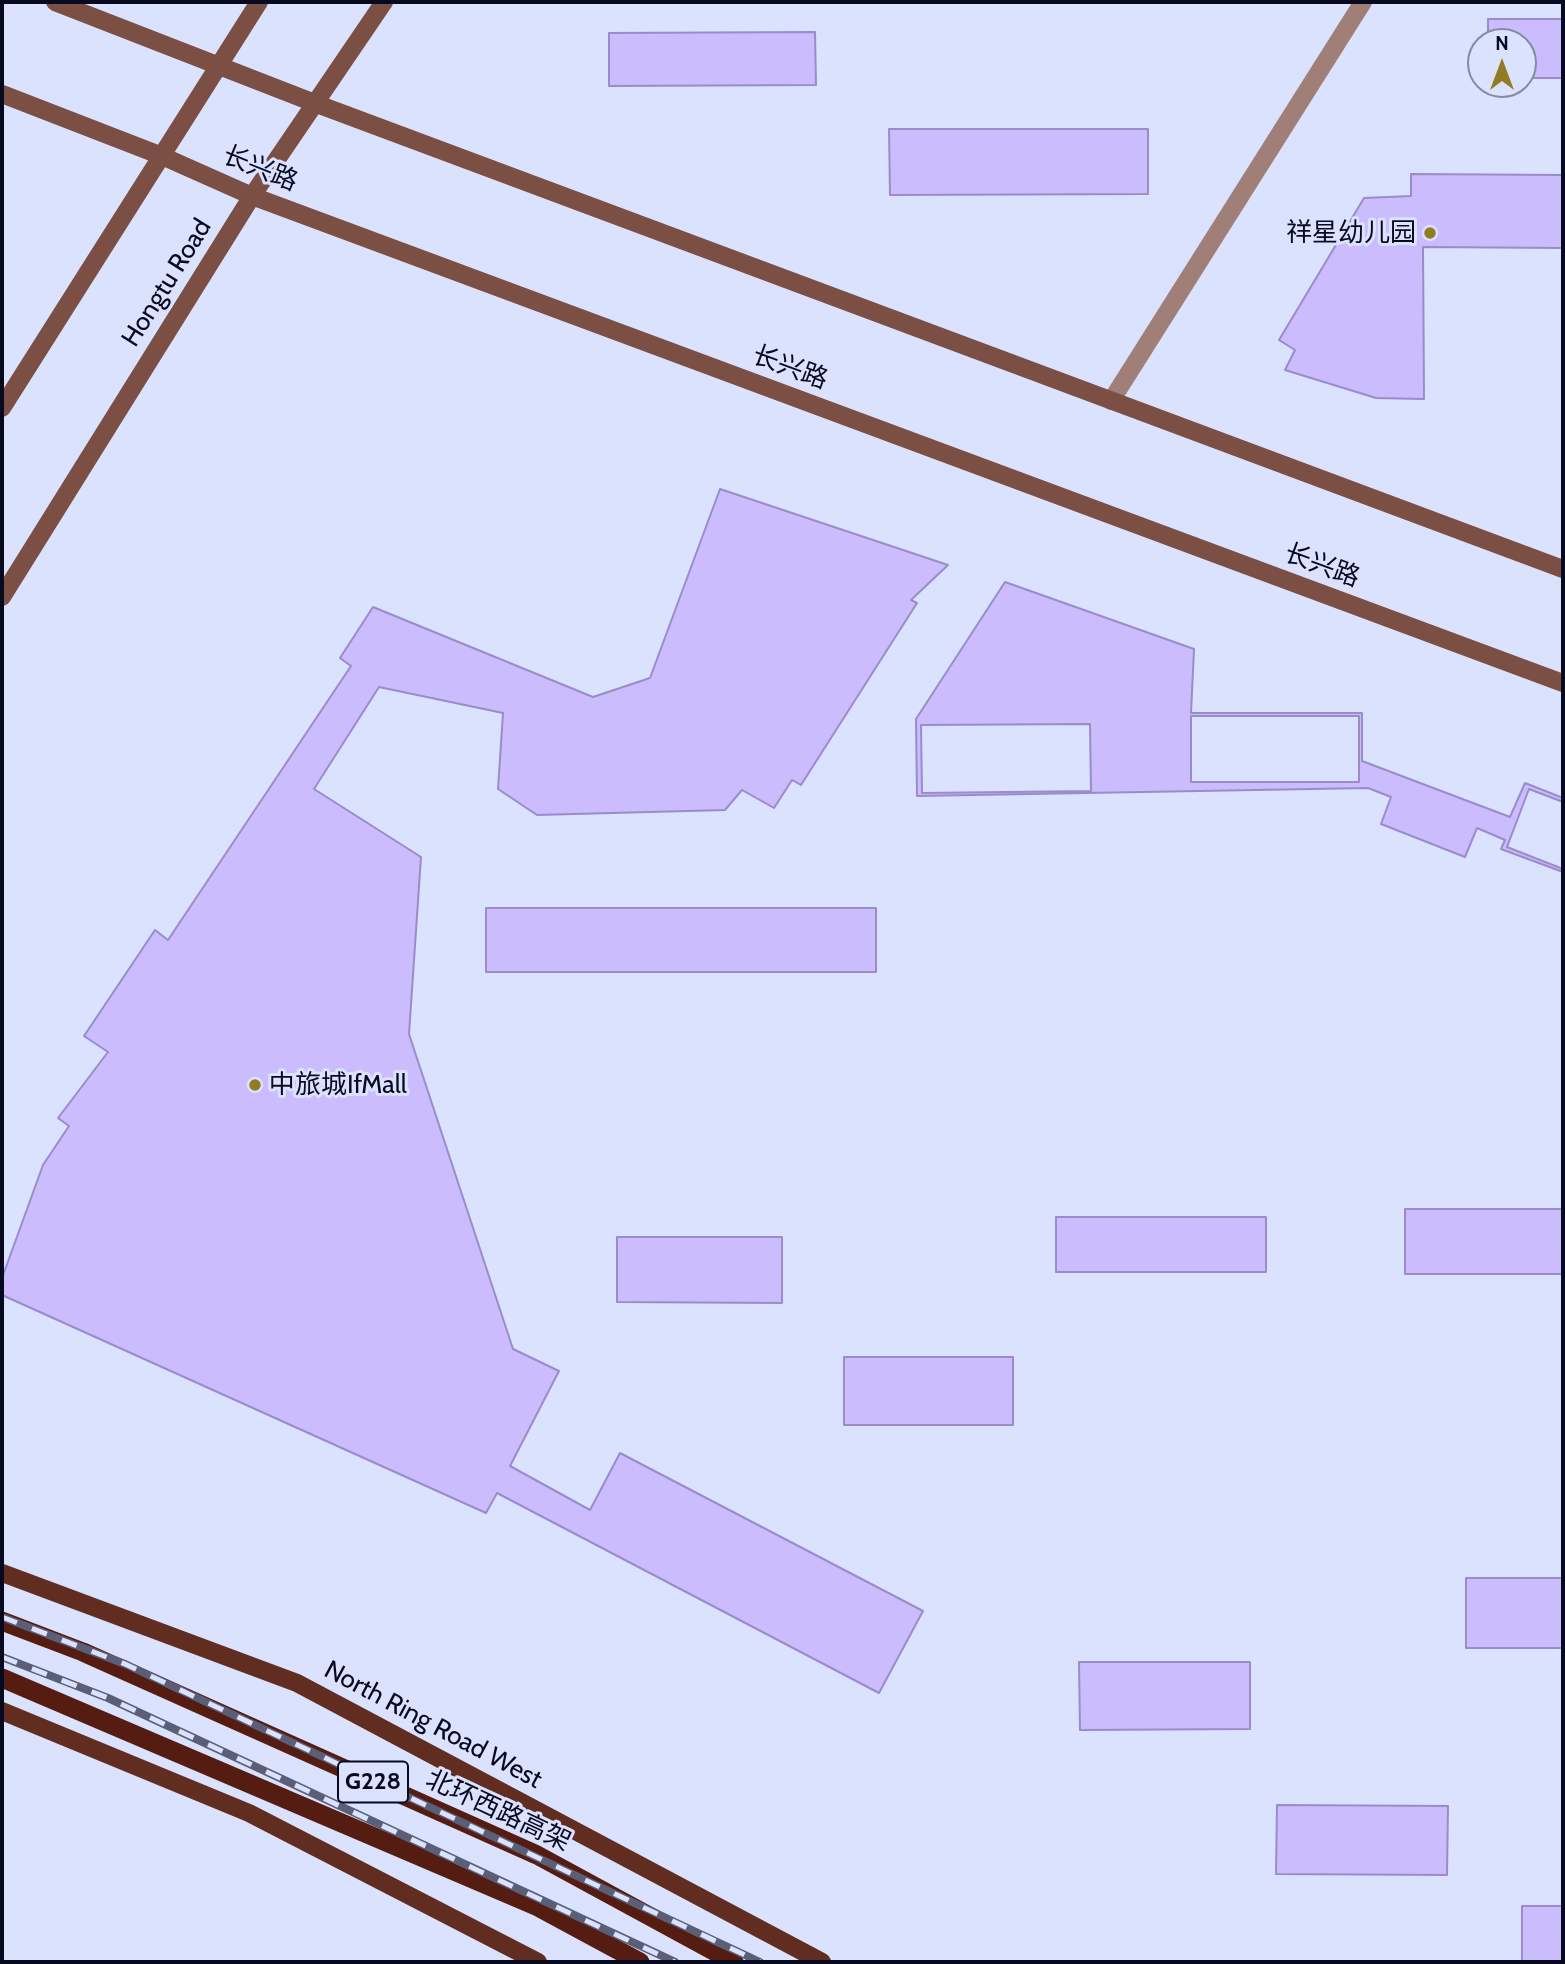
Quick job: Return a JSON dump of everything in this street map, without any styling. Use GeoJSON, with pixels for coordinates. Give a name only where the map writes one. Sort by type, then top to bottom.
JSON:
{"type":"FeatureCollection","features":[{"type":"Feature","properties":{"kind":"highway","name":"北环西路高架"},"geometry":{"type":"LineString","coordinates":[[2,1621],[83,1652],[537,1855],[734,1962]]}},
{"type":"Feature","properties":{"kind":"highway","name":"G228"},"geometry":{"type":"LineString","coordinates":[[2,1678],[536,1906],[640,1962]]}},
{"type":"Feature","properties":{"kind":"main road"},"geometry":{"type":"LineString","coordinates":[[55,2],[317,104],[1563,569]]}},
{"type":"Feature","properties":{"kind":"main road"},"geometry":{"type":"LineString","coordinates":[[2,408],[259,2]]}},
{"type":"Feature","properties":{"kind":"main road","name":"Hongtu Road"},"geometry":{"type":"LineString","coordinates":[[2,597],[252,196],[384,2]]}},
{"type":"Feature","properties":{"kind":"main road","name":"长兴路"},"geometry":{"type":"LineString","coordinates":[[2,94],[162,156],[252,196],[1563,683]]}},
{"type":"Feature","properties":{"kind":"main road","name":"North Ring Road West"},"geometry":{"type":"LineString","coordinates":[[2,1573],[298,1683],[822,1962]]}},
{"type":"Feature","properties":{"kind":"main road"},"geometry":{"type":"LineString","coordinates":[[2,1711],[249,1813],[538,1962]]}},
{"type":"Feature","properties":{"kind":"street"},"geometry":{"type":"LineString","coordinates":[[1111,401],[1363,2]]}},
{"type":"Feature","properties":{"kind":"building"},"geometry":{"type":"Polygon","coordinates":[[[1488,19],[1563,19],[1563,78],[1537,78],[1537,28],[1488,28],[1488,19]]]}},
{"type":"Feature","properties":{"kind":"building"},"geometry":{"type":"Polygon","coordinates":[[[815,32],[816,85],[609,86],[609,33],[815,32]]]}},
{"type":"Feature","properties":{"kind":"building"},"geometry":{"type":"Polygon","coordinates":[[[889,129],[1148,129],[1148,194],[890,195],[889,129]]]}},
{"type":"Feature","properties":{"kind":"building"},"geometry":{"type":"Polygon","coordinates":[[[1411,174],[1563,175],[1563,248],[1423,247],[1424,399],[1376,398],[1285,370],[1295,350],[1279,340],[1364,198],[1411,196],[1411,174]]]}},
{"type":"Feature","properties":{"kind":"building","name":"中旅城IfMall"},"geometry":{"type":"Polygon","coordinates":[[[720,489],[948,565],[911,600],[917,603],[801,785],[792,780],[774,808],[742,790],[725,810],[537,815],[498,789],[503,713],[379,687],[314,789],[421,857],[409,1034],[513,1349],[559,1371],[510,1466],[590,1510],[620,1453],[923,1611],[879,1693],[497,1493],[486,1513],[2,1295],[2,1278],[43,1165],[69,1126],[58,1118],[108,1052],[84,1036],[155,930],[168,940],[351,666],[340,658],[373,607],[593,697],[650,678],[720,489]]]}},
{"type":"Feature","properties":{"kind":"building"},"geometry":{"type":"Polygon","coordinates":[[[1005,582],[1194,649],[1191,713],[1362,713],[1362,761],[1510,817],[1525,783],[1563,798],[1563,872],[1501,849],[1505,840],[1477,828],[1465,857],[1381,824],[1391,797],[1368,788],[917,796],[916,719],[1005,582]]]}},
{"type":"Feature","properties":{"kind":"building"},"geometry":{"type":"Polygon","coordinates":[[[1191,716],[1359,716],[1359,782],[1191,782],[1191,716]]]}},
{"type":"Feature","properties":{"kind":"building"},"geometry":{"type":"Polygon","coordinates":[[[1090,724],[1091,791],[922,793],[921,725],[1090,724]]]}},
{"type":"Feature","properties":{"kind":"building"},"geometry":{"type":"Polygon","coordinates":[[[1529,789],[1563,802],[1563,869],[1507,847],[1529,789]]]}},
{"type":"Feature","properties":{"kind":"building"},"geometry":{"type":"Polygon","coordinates":[[[486,908],[876,908],[876,972],[486,972],[486,908]]]}},
{"type":"Feature","properties":{"kind":"building"},"geometry":{"type":"Polygon","coordinates":[[[1405,1209],[1563,1209],[1563,1274],[1405,1274],[1405,1209]]]}},
{"type":"Feature","properties":{"kind":"building"},"geometry":{"type":"Polygon","coordinates":[[[1056,1217],[1266,1217],[1266,1272],[1056,1272],[1056,1217]]]}},
{"type":"Feature","properties":{"kind":"building"},"geometry":{"type":"Polygon","coordinates":[[[617,1237],[782,1237],[782,1303],[617,1302],[617,1237]]]}},
{"type":"Feature","properties":{"kind":"building"},"geometry":{"type":"Polygon","coordinates":[[[844,1357],[1013,1357],[1013,1425],[844,1425],[844,1357]]]}},
{"type":"Feature","properties":{"kind":"building"},"geometry":{"type":"Polygon","coordinates":[[[1466,1578],[1563,1578],[1563,1648],[1466,1648],[1466,1578]]]}},
{"type":"Feature","properties":{"kind":"building"},"geometry":{"type":"Polygon","coordinates":[[[1079,1662],[1250,1662],[1250,1729],[1080,1730],[1079,1662]]]}},
{"type":"Feature","properties":{"kind":"building"},"geometry":{"type":"Polygon","coordinates":[[[1277,1805],[1448,1806],[1447,1875],[1276,1874],[1277,1805]]]}},
{"type":"Feature","properties":{"kind":"building"},"geometry":{"type":"Polygon","coordinates":[[[1522,1906],[1563,1906],[1563,1962],[1522,1962],[1522,1906]]]}},
{"type":"Feature","properties":{"kind":"railway"},"geometry":{"type":"LineString","coordinates":[[2,1617],[125,1664],[760,1962]]}},
{"type":"Feature","properties":{"kind":"railway"},"geometry":{"type":"LineString","coordinates":[[2,1657],[108,1698],[675,1962]]}},
{"type":"Feature","properties":{"kind":"place","name":"祥星幼儿园"},"geometry":{"type":"Point","coordinates":[1430,233]}},
{"type":"Feature","properties":{"kind":"place","name":"中旅城IfMall"},"geometry":{"type":"Point","coordinates":[255,1085]}}]}
